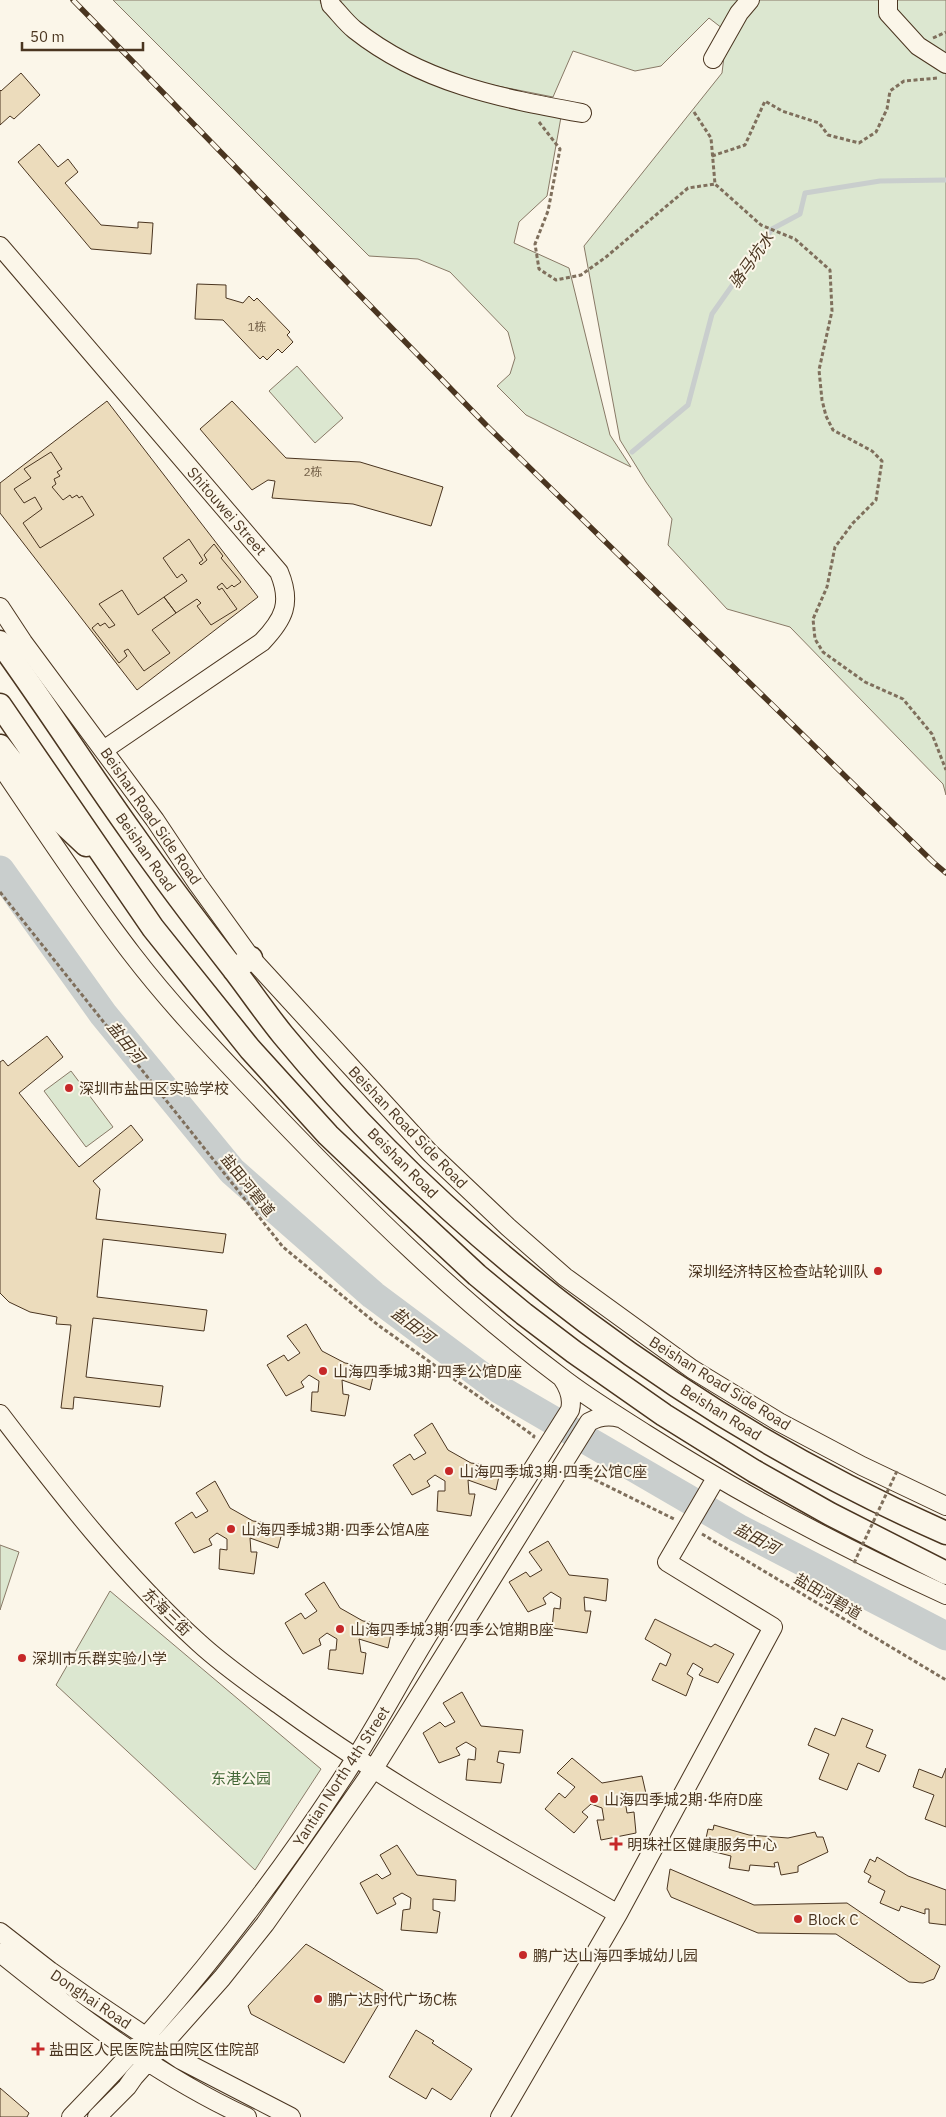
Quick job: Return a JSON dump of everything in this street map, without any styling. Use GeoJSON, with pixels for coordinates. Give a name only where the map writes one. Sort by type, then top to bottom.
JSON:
{"type":"FeatureCollection","features":[{"type":"Feature","properties":{"kind":"main road","name":"Beishan Road"},"geometry":{"type":"LineString","coordinates":[[0,642],[180,900],[243,964],[283,1034],[336,1095],[401,1163],[471,1228],[608,1338],[673,1382],[769,1442],[853,1488],[946,1534]]}},
{"type":"Feature","properties":{"kind":"main road","name":"Beishan Road"},"geometry":{"type":"LineString","coordinates":[[0,705],[153,928],[232,1026],[328,1135],[390,1194],[504,1297],[574,1352],[672,1420],[762,1476],[830,1514],[942,1571]]}},
{"type":"Feature","properties":{"kind":"main road"},"geometry":{"type":"LineString","coordinates":[[0,746],[54,815],[116,872]]}},
{"type":"Feature","properties":{"kind":"street"},"geometry":{"type":"LineString","coordinates":[[330,0],[332,5],[354,29],[415,69],[465,87],[582,113]]}},
{"type":"Feature","properties":{"kind":"street"},"geometry":{"type":"LineString","coordinates":[[712,59],[739,13],[750,0]]}},
{"type":"Feature","properties":{"kind":"street"},"geometry":{"type":"LineString","coordinates":[[888,0],[888,13],[918,46],[946,64]]}},
{"type":"Feature","properties":{"kind":"street","name":"Shitouwei Street"},"geometry":{"type":"LineString","coordinates":[[0,246],[279,572],[286,589],[285,608],[277,626],[262,642],[105,750]]}},
{"type":"Feature","properties":{"kind":"street","name":"Beishan Road Side Road"},"geometry":{"type":"LineString","coordinates":[[0,607],[23,642],[105,750],[243,964],[428,1152],[565,1278],[692,1369],[779,1422],[862,1466],[946,1506]]}},
{"type":"Feature","properties":{"kind":"street"},"geometry":{"type":"LineString","coordinates":[[0,765],[133,955],[212,1046],[366,1208],[441,1277],[562,1378],[623,1419],[712,1484],[946,1595]]}},
{"type":"Feature","properties":{"kind":"street"},"geometry":{"type":"LineString","coordinates":[[608,1338],[637,1330]]}},
{"type":"Feature","properties":{"kind":"street","name":"Yantian North 4th Street"},"geometry":{"type":"LineString","coordinates":[[71,2117],[134,2051],[145,2036],[178,2001],[236,1929],[356,1759],[434,1624],[570,1410],[568,1387],[562,1378]]}},
{"type":"Feature","properties":{"kind":"street","name":"东海三街"},"geometry":{"type":"LineString","coordinates":[[0,1414],[88,1526],[141,1587],[232,1670],[373,1770],[618,1914]]}},
{"type":"Feature","properties":{"kind":"street","name":"Yantian North 4th Street"},"geometry":{"type":"LineString","coordinates":[[97,2117],[162,2048],[265,1924],[373,1770],[589,1422],[597,1417],[605,1416],[623,1419]]}},
{"type":"Feature","properties":{"kind":"street"},"geometry":{"type":"LineString","coordinates":[[500,2117],[618,1914],[773,1626],[667,1562],[712,1484]]}},
{"type":"Feature","properties":{"kind":"street","name":"Donghai Road"},"geometry":{"type":"LineString","coordinates":[[0,1932],[50,1971],[162,2048],[252,2098],[291,2117]]}},
{"type":"Feature","properties":{"kind":"street","name":"Donghai Road"},"geometry":{"type":"LineString","coordinates":[[0,1953],[83,2016],[134,2051],[225,2107],[246,2117]]}},
{"type":"Feature","properties":{"kind":"path"},"geometry":{"type":"LineString","coordinates":[[712,156],[745,145],[765,101],[782,111],[820,123],[828,135],[859,143],[876,132],[887,109],[890,91],[904,81],[946,77]]}},
{"type":"Feature","properties":{"kind":"path"},"geometry":{"type":"LineString","coordinates":[[524,101],[560,149],[548,211],[535,244],[539,269],[556,280],[581,275],[606,257],[688,188],[715,184]]}},
{"type":"Feature","properties":{"kind":"path"},"geometry":{"type":"LineString","coordinates":[[694,112],[711,138],[715,184],[761,225],[795,239],[830,270],[832,311],[819,370],[822,400],[826,416],[833,430],[872,451],[882,461],[876,500],[853,523],[836,547],[826,587],[813,618],[815,639],[823,652],[857,676],[903,699],[932,734],[946,770]]}},
{"type":"Feature","properties":{"kind":"path","name":"盐田河碧道"},"geometry":{"type":"LineString","coordinates":[[0,892],[283,1247],[378,1325],[534,1436]]}},
{"type":"Feature","properties":{"kind":"path","name":"盐田河碧道"},"geometry":{"type":"LineString","coordinates":[[564,1464],[689,1522],[946,1680]]}},
{"type":"Feature","properties":{"kind":"path"},"geometry":{"type":"LineString","coordinates":[[854,1564],[897,1471]]}},
{"type":"Feature","properties":{"kind":"green space"},"geometry":{"type":"Polygon","coordinates":[[[113,0],[320,0],[321,4],[355,36],[561,117],[547,196],[519,222],[514,243],[569,268],[610,435],[631,467],[526,415],[497,386],[510,374],[515,358],[508,332],[450,272],[418,259],[369,256],[113,0]]]}},
{"type":"Feature","properties":{"kind":"green space"},"geometry":{"type":"Polygon","coordinates":[[[340,0],[946,0],[946,795],[943,784],[790,627],[727,609],[668,545],[672,519],[620,440],[584,246],[722,73],[727,32],[709,18],[661,66],[635,71],[573,51],[553,97],[462,79],[418,65],[349,15],[340,0]]]}},
{"type":"Feature","properties":{"kind":"green space"},"geometry":{"type":"Polygon","coordinates":[[[297,366],[343,418],[315,443],[269,391],[297,366]]]}},
{"type":"Feature","properties":{"kind":"green space"},"geometry":{"type":"Polygon","coordinates":[[[71,1071],[113,1127],[86,1147],[44,1091],[71,1071]]]}},
{"type":"Feature","properties":{"kind":"green space"},"geometry":{"type":"Polygon","coordinates":[[[0,1545],[19,1552],[0,1610],[0,1545]]]}},
{"type":"Feature","properties":{"kind":"green space","name":"东港公园"},"geometry":{"type":"Polygon","coordinates":[[[110,1591],[321,1769],[255,1870],[56,1685],[110,1591]]]}},
{"type":"Feature","properties":{"kind":"building"},"geometry":{"type":"Polygon","coordinates":[[[21,73],[40,95],[14,119],[10,116],[0,125],[0,90],[21,73]]]}},
{"type":"Feature","properties":{"kind":"building"},"geometry":{"type":"Polygon","coordinates":[[[39,144],[58,167],[68,159],[78,172],[65,183],[101,225],[138,228],[138,222],[153,223],[151,254],[91,249],[18,162],[39,144]]]}},
{"type":"Feature","properties":{"kind":"building"},"geometry":{"type":"Polygon","coordinates":[[[197,284],[226,285],[226,298],[243,303],[249,296],[254,301],[257,298],[290,332],[287,335],[293,342],[282,353],[278,349],[267,360],[263,356],[260,359],[223,320],[195,319],[197,284]]]}},
{"type":"Feature","properties":{"kind":"building"},"geometry":{"type":"Polygon","coordinates":[[[107,401],[258,597],[137,690],[0,513],[0,483],[107,401]]]}},
{"type":"Feature","properties":{"kind":"building"},"geometry":{"type":"Polygon","coordinates":[[[232,401],[286,458],[360,462],[443,487],[431,526],[353,504],[272,498],[275,481],[268,480],[252,490],[200,429],[232,401]]]}},
{"type":"Feature","properties":{"kind":"building"},"geometry":{"type":"Polygon","coordinates":[[[51,452],[62,469],[57,472],[60,476],[54,479],[56,484],[52,487],[63,500],[70,495],[72,498],[77,495],[79,498],[82,496],[94,515],[40,548],[23,523],[42,509],[35,497],[24,503],[14,489],[31,478],[24,469],[51,452]]]}},
{"type":"Feature","properties":{"kind":"building"},"geometry":{"type":"Polygon","coordinates":[[[189,539],[203,560],[199,563],[201,565],[207,560],[204,555],[214,544],[223,556],[221,558],[241,582],[227,589],[222,583],[217,587],[219,590],[222,588],[237,609],[211,625],[197,606],[201,603],[197,599],[176,613],[164,597],[187,581],[182,574],[177,578],[163,558],[189,539]]]}},
{"type":"Feature","properties":{"kind":"building"},"geometry":{"type":"Polygon","coordinates":[[[122,590],[138,615],[164,597],[176,613],[152,630],[170,653],[144,671],[128,649],[124,651],[127,656],[119,663],[92,628],[98,623],[100,626],[105,623],[109,628],[115,625],[99,604],[122,590]]]}},
{"type":"Feature","properties":{"kind":"building"},"geometry":{"type":"Polygon","coordinates":[[[47,1036],[63,1057],[19,1093],[79,1167],[131,1125],[143,1140],[93,1181],[100,1189],[96,1219],[226,1234],[223,1253],[103,1239],[97,1297],[207,1310],[204,1331],[93,1318],[86,1377],[163,1386],[160,1407],[74,1397],[73,1409],[61,1408],[71,1325],[56,1324],[57,1317],[30,1312],[9,1302],[0,1293],[0,1062],[3,1060],[8,1066],[47,1036]]]}},
{"type":"Feature","properties":{"kind":"building","name":"山海四季城3期·四季公馆D座"},"geometry":{"type":"Polygon","coordinates":[[[306,1324],[322,1351],[345,1363],[375,1368],[370,1390],[342,1380],[343,1394],[349,1395],[345,1416],[311,1411],[312,1392],[318,1392],[319,1381],[309,1375],[301,1382],[304,1387],[286,1396],[267,1365],[284,1355],[288,1361],[300,1353],[287,1336],[306,1324]]]}},
{"type":"Feature","properties":{"kind":"building","name":"山海四季城3期·四季公馆C座"},"geometry":{"type":"Polygon","coordinates":[[[432,1423],[448,1450],[471,1463],[501,1467],[496,1490],[468,1480],[469,1494],[475,1494],[471,1516],[437,1511],[438,1491],[445,1491],[445,1481],[435,1475],[427,1481],[430,1486],[412,1495],[393,1465],[410,1454],[414,1460],[426,1453],[414,1435],[432,1423]]]}},
{"type":"Feature","properties":{"kind":"building","name":"山海四季城3期·四季公馆A座"},"geometry":{"type":"Polygon","coordinates":[[[215,1481],[230,1508],[253,1521],[284,1525],[278,1548],[250,1538],[251,1552],[257,1552],[254,1574],[219,1569],[220,1549],[227,1550],[227,1539],[217,1533],[209,1539],[212,1545],[194,1553],[175,1523],[192,1512],[196,1518],[208,1511],[196,1493],[215,1481]]]}},
{"type":"Feature","properties":{"kind":"building"},"geometry":{"type":"Polygon","coordinates":[[[548,1541],[569,1575],[608,1579],[606,1601],[584,1597],[585,1611],[591,1611],[587,1633],[552,1628],[554,1608],[560,1609],[561,1598],[551,1592],[543,1598],[546,1604],[528,1612],[509,1582],[526,1572],[530,1577],[542,1570],[529,1552],[548,1541]]]}},
{"type":"Feature","properties":{"kind":"building","name":"山海四季城3期·四季公馆期B座"},"geometry":{"type":"Polygon","coordinates":[[[324,1582],[340,1608],[363,1621],[393,1625],[388,1648],[359,1639],[361,1652],[366,1653],[363,1674],[328,1669],[330,1650],[336,1650],[337,1639],[327,1633],[319,1639],[321,1645],[303,1654],[285,1623],[301,1613],[305,1619],[317,1611],[305,1594],[324,1582]]]}},
{"type":"Feature","properties":{"kind":"building"},"geometry":{"type":"Polygon","coordinates":[[[655,1619],[711,1647],[715,1644],[734,1654],[718,1683],[699,1675],[703,1669],[693,1663],[687,1674],[693,1678],[686,1696],[652,1680],[660,1663],[666,1666],[671,1654],[645,1639],[655,1619]]]}},
{"type":"Feature","properties":{"kind":"building"},"geometry":{"type":"Polygon","coordinates":[[[462,1692],[481,1726],[523,1730],[520,1753],[499,1751],[497,1762],[504,1764],[501,1783],[466,1780],[468,1759],[475,1760],[476,1748],[466,1742],[456,1748],[460,1755],[439,1763],[423,1733],[440,1722],[445,1727],[455,1722],[443,1703],[462,1692]]]}},
{"type":"Feature","properties":{"kind":"building"},"geometry":{"type":"Polygon","coordinates":[[[842,1718],[873,1730],[866,1747],[886,1755],[879,1772],[858,1763],[847,1790],[819,1779],[829,1754],[808,1745],[815,1728],[835,1736],[842,1718]]]}},
{"type":"Feature","properties":{"kind":"building","name":"山海四季城2期·华府D座"},"geometry":{"type":"Polygon","coordinates":[[[572,1758],[602,1783],[642,1776],[647,1798],[625,1800],[627,1813],[634,1812],[636,1833],[601,1840],[597,1820],[604,1820],[602,1808],[591,1804],[582,1812],[588,1817],[574,1833],[545,1809],[559,1793],[565,1798],[575,1787],[557,1773],[572,1758]]]}},
{"type":"Feature","properties":{"kind":"building"},"geometry":{"type":"Polygon","coordinates":[[[946,1768],[946,1827],[925,1819],[934,1795],[913,1787],[919,1769],[942,1778],[946,1768]]]}},
{"type":"Feature","properties":{"kind":"building"},"geometry":{"type":"Polygon","coordinates":[[[714,1825],[749,1835],[788,1838],[815,1832],[817,1837],[823,1837],[828,1852],[798,1866],[798,1872],[781,1875],[778,1862],[774,1863],[775,1867],[750,1865],[749,1871],[729,1868],[731,1856],[711,1851],[713,1845],[705,1843],[708,1829],[713,1830],[714,1825]]]}},
{"type":"Feature","properties":{"kind":"building"},"geometry":{"type":"Polygon","coordinates":[[[397,1845],[417,1875],[456,1880],[455,1901],[433,1899],[433,1910],[440,1912],[437,1933],[401,1930],[403,1910],[410,1909],[411,1898],[402,1893],[393,1898],[396,1904],[377,1914],[360,1883],[377,1874],[382,1879],[391,1874],[380,1855],[397,1845]]]}},
{"type":"Feature","properties":{"kind":"building"},"geometry":{"type":"Polygon","coordinates":[[[877,1857],[908,1876],[946,1890],[946,1925],[929,1923],[929,1909],[925,1909],[925,1914],[901,1906],[899,1911],[880,1903],[885,1891],[868,1882],[871,1876],[864,1872],[870,1859],[875,1862],[877,1857]]]}},
{"type":"Feature","properties":{"kind":"building","name":"Block C"},"geometry":{"type":"Polygon","coordinates":[[[670,1869],[754,1905],[847,1903],[940,1966],[934,1979],[923,1983],[909,1982],[836,1934],[758,1933],[671,1897],[667,1889],[670,1869]]]}},
{"type":"Feature","properties":{"kind":"building","name":"鹏广达时代广场C栋"},"geometry":{"type":"Polygon","coordinates":[[[306,1944],[386,1992],[344,2063],[251,2014],[248,2006],[306,1944]]]}},
{"type":"Feature","properties":{"kind":"building"},"geometry":{"type":"Polygon","coordinates":[[[416,2030],[434,2041],[432,2043],[472,2069],[451,2100],[432,2088],[426,2099],[389,2077],[416,2030]]]}},
{"type":"Feature","properties":{"kind":"building"},"geometry":{"type":"Polygon","coordinates":[[[0,2088],[29,2113],[27,2117],[0,2117],[0,2088]]]}},
{"type":"Feature","properties":{"kind":"waterway","name":"骆马坑水"},"geometry":{"type":"LineString","coordinates":[[632,452],[688,405],[712,314],[772,229],[800,214],[805,193],[880,181],[946,180]]}},
{"type":"Feature","properties":{"kind":"waterway","name":"盐田河"},"geometry":{"type":"LineString","coordinates":[[0,870],[103,1014],[232,1171],[373,1295],[499,1389],[738,1528],[946,1636]]}},
{"type":"Feature","properties":{"kind":"railway"},"geometry":{"type":"LineString","coordinates":[[73,0],[487,426],[946,873]]}},
{"type":"Feature","properties":{"kind":"place","name":"深圳市盐田区实验学校"},"geometry":{"type":"Point","coordinates":[69,1088]}},
{"type":"Feature","properties":{"kind":"place","name":"深圳经济特区检查站轮训队"},"geometry":{"type":"Point","coordinates":[878,1271]}},
{"type":"Feature","properties":{"kind":"place","name":"山海四季城3期·四季公馆D座"},"geometry":{"type":"Point","coordinates":[323,1371]}},
{"type":"Feature","properties":{"kind":"place","name":"山海四季城3期·四季公馆C座"},"geometry":{"type":"Point","coordinates":[449,1471]}},
{"type":"Feature","properties":{"kind":"place","name":"山海四季城3期·四季公馆A座"},"geometry":{"type":"Point","coordinates":[231,1529]}},
{"type":"Feature","properties":{"kind":"place","name":"山海四季城3期·四季公馆期B座"},"geometry":{"type":"Point","coordinates":[340,1629]}},
{"type":"Feature","properties":{"kind":"place","name":"深圳市乐群实验小学"},"geometry":{"type":"Point","coordinates":[22,1658]}},
{"type":"Feature","properties":{"kind":"place","name":"山海四季城2期·华府D座"},"geometry":{"type":"Point","coordinates":[594,1799]}},
{"type":"Feature","properties":{"kind":"place","name":"明珠社区健康服务中心"},"geometry":{"type":"Point","coordinates":[616,1844]}},
{"type":"Feature","properties":{"kind":"place","name":"Block C"},"geometry":{"type":"Point","coordinates":[798,1919]}},
{"type":"Feature","properties":{"kind":"place","name":"鹏广达山海四季城幼儿园"},"geometry":{"type":"Point","coordinates":[523,1955]}},
{"type":"Feature","properties":{"kind":"place","name":"鹏广达时代广场C栋"},"geometry":{"type":"Point","coordinates":[318,1999]}},
{"type":"Feature","properties":{"kind":"place","name":"盐田区人民医院盐田院区住院部"},"geometry":{"type":"Point","coordinates":[38,2049]}}]}
